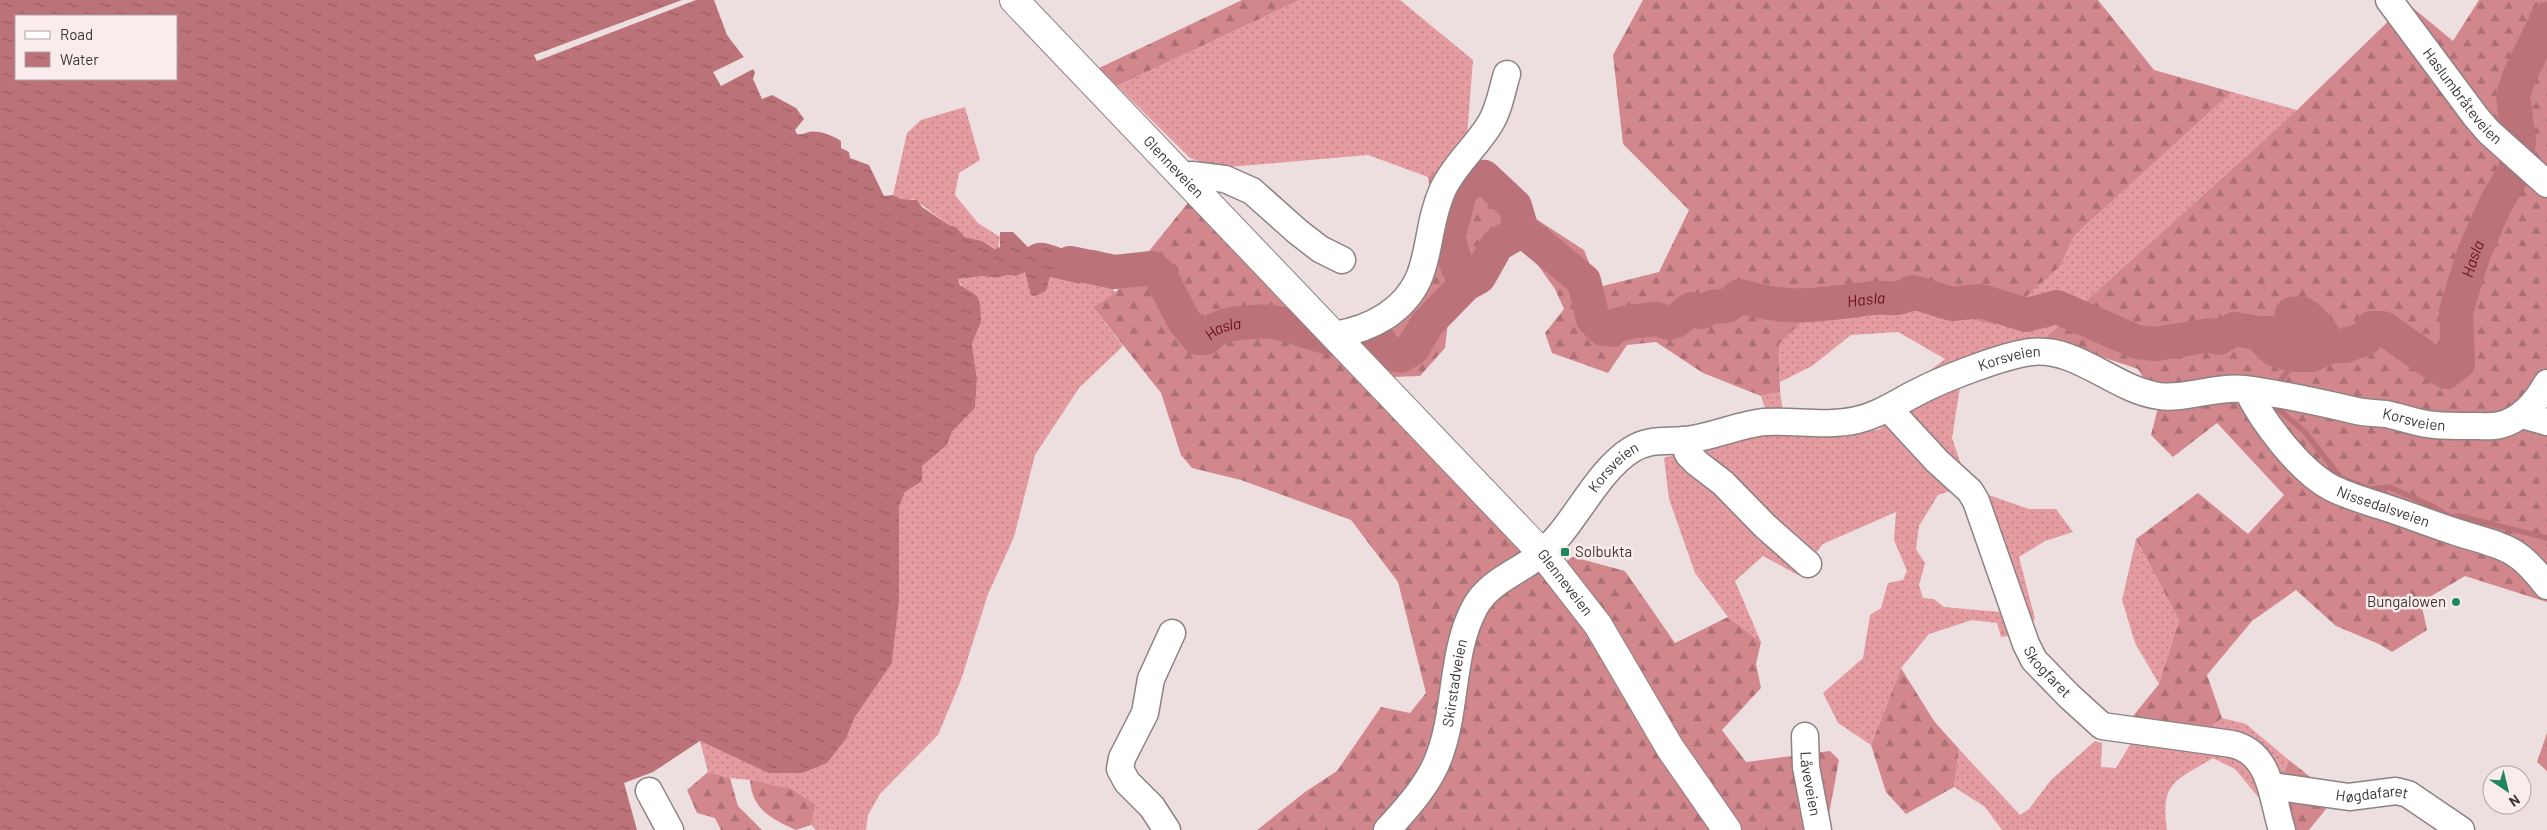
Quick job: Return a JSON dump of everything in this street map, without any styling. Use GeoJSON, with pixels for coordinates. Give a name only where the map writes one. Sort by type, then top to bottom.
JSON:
{"type":"FeatureCollection","features":[{"type":"Feature","properties":{"kind":"main road","name":"Glenneveien"},"geometry":{"type":"LineString","coordinates":[[1014,0],[1542,553],[1598,625],[1670,748],[1727,830]]}},
{"type":"Feature","properties":{"kind":"street","name":"Haslumbråteveien"},"geometry":{"type":"LineString","coordinates":[[2389,0],[2476,117],[2541,177]]}},
{"type":"Feature","properties":{"kind":"street"},"geometry":{"type":"LineString","coordinates":[[1334,335],[1360,331],[1374,324],[1402,305],[1418,284],[1443,190],[1456,165],[1491,124],[1507,74]]}},
{"type":"Feature","properties":{"kind":"street"},"geometry":{"type":"LineString","coordinates":[[1187,181],[1192,175],[1225,179],[1252,191],[1320,249],[1342,260]]}},
{"type":"Feature","properties":{"kind":"street","name":"Korsveien"},"geometry":{"type":"LineString","coordinates":[[1542,553],[1612,467],[1628,451],[1655,440],[1684,440],[1712,436],[1750,424],[1767,422],[1826,424],[1857,420],[1889,409],[1917,392],[1942,382],[2014,356],[2036,352],[2071,357],[2120,384],[2156,396],[2226,388],[2247,390],[2301,397],[2360,412],[2383,414],[2432,425],[2498,426],[2523,413],[2535,402],[2547,384]]}},
{"type":"Feature","properties":{"kind":"street","name":"Nissedalsveien"},"geometry":{"type":"LineString","coordinates":[[2247,390],[2269,428],[2279,440],[2305,467],[2329,486],[2459,533],[2500,544],[2526,560],[2547,586]]}},
{"type":"Feature","properties":{"kind":"street","name":"Skogfaret"},"geometry":{"type":"LineString","coordinates":[[1889,409],[1973,496],[1988,531],[2026,644],[2034,660],[2102,726],[2240,746],[2248,751],[2264,770],[2284,787],[2282,830]]}},
{"type":"Feature","properties":{"kind":"street"},"geometry":{"type":"LineString","coordinates":[[2523,413],[2526,416],[2547,422]]}},
{"type":"Feature","properties":{"kind":"street"},"geometry":{"type":"LineString","coordinates":[[1684,440],[1688,454],[1697,463],[1722,482],[1765,526],[1808,564]]}},
{"type":"Feature","properties":{"kind":"street","name":"Skirstadveien"},"geometry":{"type":"LineString","coordinates":[[1387,830],[1421,788],[1440,754],[1449,718],[1462,643],[1475,608],[1489,589],[1542,553]]}},
{"type":"Feature","properties":{"kind":"street"},"geometry":{"type":"LineString","coordinates":[[1167,830],[1152,807],[1127,782],[1120,769],[1125,752],[1145,713],[1151,679],[1172,633]]}},
{"type":"Feature","properties":{"kind":"street","name":"Låveveien"},"geometry":{"type":"LineString","coordinates":[[1805,736],[1806,767],[1818,830]]}},
{"type":"Feature","properties":{"kind":"street","name":"Høgdafaret"},"geometry":{"type":"LineString","coordinates":[[2284,787],[2349,797],[2391,790],[2402,792],[2461,830]]}},
{"type":"Feature","properties":{"kind":"street"},"geometry":{"type":"LineString","coordinates":[[649,791],[670,830]]}},
{"type":"Feature","properties":{"kind":"shaded area"},"geometry":{"type":"Polygon","coordinates":[[[1300,0],[1400,0],[1473,60],[1466,149],[1428,177],[1368,155],[1218,168],[1190,158],[1117,86],[1300,0]]]}},
{"type":"Feature","properties":{"kind":"shaded area"},"geometry":{"type":"Polygon","coordinates":[[[2232,92],[2297,110],[2045,338],[1961,381],[1952,438],[1965,476],[1980,492],[2029,509],[2056,509],[2073,532],[2045,541],[2019,557],[2035,619],[2023,629],[2011,635],[2001,637],[1997,623],[1972,620],[1929,634],[1901,668],[1871,745],[1838,723],[1823,693],[1863,658],[1870,615],[1881,608],[1888,583],[1903,580],[1907,571],[1894,540],[1896,512],[1823,544],[1798,575],[1763,556],[1735,581],[1761,642],[1728,617],[1695,573],[1669,499],[1664,458],[1751,431],[1766,411],[1761,396],[1780,392],[1786,431],[1845,437],[1880,429],[1917,401],[1928,372],[1945,359],[1898,332],[1851,335],[1812,366],[1780,382],[1779,344],[1815,309],[1883,285],[1957,315],[2061,265],[2074,236],[2232,92]],[[1950,491],[1938,495],[1919,526],[1916,549],[1925,563],[1919,585],[1923,598],[1934,599],[1944,607],[2011,613],[1994,530],[1950,491]]]}},
{"type":"Feature","properties":{"kind":"shaded area"},"geometry":{"type":"Polygon","coordinates":[[[965,107],[980,160],[959,173],[955,195],[978,223],[1000,237],[998,250],[982,241],[965,237],[956,227],[949,225],[914,199],[900,200],[893,195],[907,133],[921,120],[965,107]]]}},
{"type":"Feature","properties":{"kind":"shaded area"},"geometry":{"type":"Polygon","coordinates":[[[1025,272],[1034,296],[1046,291],[1050,277],[1078,284],[1085,278],[1116,292],[1093,307],[1123,346],[1079,388],[1035,455],[1014,537],[988,594],[961,680],[938,735],[880,794],[868,815],[866,830],[816,830],[811,825],[816,805],[750,780],[730,778],[708,772],[700,741],[768,773],[803,773],[827,763],[846,739],[855,717],[892,663],[899,601],[899,507],[905,492],[922,480],[922,466],[947,445],[952,432],[975,408],[977,379],[972,344],[981,322],[958,279],[982,276],[995,278],[1008,275],[1016,276],[1025,272]]]}},
{"type":"Feature","properties":{"kind":"shaded area"},"geometry":{"type":"Polygon","coordinates":[[[2136,539],[2179,620],[2159,684],[2135,643],[2122,600],[2136,539]]]}},
{"type":"Feature","properties":{"kind":"shaded area"},"geometry":{"type":"Polygon","coordinates":[[[2222,718],[2246,724],[2289,760],[2269,810],[2235,769],[2213,758],[2180,778],[2174,784],[2166,801],[2167,830],[2002,830],[1985,807],[1954,787],[1959,749],[2020,815],[2029,809],[2051,780],[2095,741],[2102,743],[2101,767],[2116,768],[2134,738],[2184,750],[2222,718]]]}},
{"type":"Feature","properties":{"kind":"green space"},"geometry":{"type":"Polygon","coordinates":[[[1242,0],[1300,0],[1117,86],[1099,68],[1242,0]]]}},
{"type":"Feature","properties":{"kind":"green space"},"geometry":{"type":"Polygon","coordinates":[[[1643,0],[2098,0],[2154,70],[2232,92],[2074,236],[2061,265],[1995,325],[1957,315],[1883,285],[1815,309],[1779,344],[1780,392],[1761,396],[1703,373],[1656,342],[1627,345],[1608,373],[1552,353],[1545,333],[1564,309],[1555,289],[1522,243],[1503,254],[1448,321],[1445,348],[1420,376],[1392,377],[1358,341],[1411,281],[1430,192],[1428,177],[1466,149],[1487,166],[1533,217],[1584,250],[1599,287],[1659,272],[1689,210],[1623,144],[1613,55],[1643,0]]]}},
{"type":"Feature","properties":{"kind":"green space"},"geometry":{"type":"Polygon","coordinates":[[[2479,0],[2547,0],[2547,602],[2465,576],[2421,602],[2427,630],[2392,652],[2379,644],[2336,626],[2296,590],[2252,621],[2207,675],[2222,718],[2184,750],[2129,721],[2159,684],[2179,620],[2136,539],[2198,493],[2248,534],[2284,495],[2217,423],[2173,457],[2151,435],[2159,404],[2138,369],[2045,338],[2297,110],[2407,3],[2453,41],[2479,0]]]}},
{"type":"Feature","properties":{"kind":"green space"},"geometry":{"type":"Polygon","coordinates":[[[1191,199],[1548,572],[1573,557],[1625,571],[1675,643],[1728,617],[1761,642],[1756,664],[1761,688],[1722,730],[1746,762],[1830,751],[1839,760],[1826,830],[1257,830],[1305,792],[1337,771],[1381,707],[1410,713],[1426,693],[1398,582],[1351,520],[1241,480],[1192,468],[1181,455],[1161,393],[1093,307],[1116,292],[1191,199]]]}},
{"type":"Feature","properties":{"kind":"green space"},"geometry":{"type":"Polygon","coordinates":[[[1901,668],[1934,721],[1959,749],[1954,787],[1906,814],[1886,792],[1871,745],[1901,668]]]}},
{"type":"Feature","properties":{"kind":"green space"},"geometry":{"type":"Polygon","coordinates":[[[2547,733],[2547,771],[2537,762],[2547,733]]]}},
{"type":"Feature","properties":{"kind":"green space"},"geometry":{"type":"Polygon","coordinates":[[[2289,760],[2314,780],[2326,809],[2309,830],[2273,830],[2269,810],[2289,760]]]}},
{"type":"Feature","properties":{"kind":"green space"},"geometry":{"type":"Polygon","coordinates":[[[708,772],[730,778],[738,806],[762,830],[721,830],[715,818],[697,813],[687,790],[708,772]]]}},
{"type":"Feature","properties":{"kind":"green space"},"geometry":{"type":"Polygon","coordinates":[[[750,780],[791,789],[816,805],[811,825],[796,830],[771,817],[759,806],[755,799],[750,780]]]}},
{"type":"Feature","properties":{"kind":"water"},"geometry":{"type":"Polygon","coordinates":[[[0,0],[714,0],[727,35],[755,72],[753,79],[762,99],[772,95],[796,108],[804,119],[795,130],[797,134],[817,132],[830,135],[841,141],[841,148],[849,152],[850,158],[869,165],[884,196],[893,195],[900,199],[917,200],[922,207],[949,225],[956,227],[965,237],[982,241],[995,249],[1000,247],[1000,232],[1013,232],[1028,247],[1034,244],[1045,243],[1068,250],[1094,250],[1109,255],[1115,272],[1113,290],[1085,278],[1079,284],[1050,277],[1046,291],[1035,296],[1031,295],[1025,272],[1016,276],[1008,275],[995,278],[982,276],[958,279],[960,285],[977,296],[980,304],[981,322],[972,344],[977,379],[975,408],[952,432],[947,445],[922,466],[922,481],[905,492],[899,507],[899,601],[892,663],[855,717],[846,739],[827,763],[803,773],[768,773],[700,741],[653,772],[624,783],[637,830],[0,830],[0,0]]]}},
{"type":"Feature","properties":{"kind":"pier"},"geometry":{"type":"Polygon","coordinates":[[[682,0],[696,0],[537,61],[534,55],[682,0]]]}},
{"type":"Feature","properties":{"kind":"pier"},"geometry":{"type":"Polygon","coordinates":[[[746,56],[755,68],[721,86],[713,72],[746,56]]]}},
{"type":"Feature","properties":{"kind":"waterway","name":"Hasla"},"geometry":{"type":"LineString","coordinates":[[1070,263],[1115,272],[1152,268],[1160,275],[1184,321],[1198,338],[1206,338],[1217,329],[1230,324],[1269,322],[1340,340],[1364,340],[1376,336],[1387,352],[1400,356],[1412,349],[1427,324],[1466,284],[1479,277],[1497,245],[1522,230],[1584,281],[1593,319],[1603,329],[1611,330],[1617,325],[1628,322],[1656,319],[1669,323],[1676,321],[1691,309],[1702,312],[1712,307],[1727,306],[1740,296],[1775,304],[1807,305],[1873,298],[1897,298],[1913,292],[1952,304],[1981,301],[2026,315],[2057,307],[2137,342],[2156,344],[2210,335],[2219,338],[2234,329],[2258,333],[2274,349],[2293,355],[2311,355],[2332,346],[2345,346],[2366,338],[2372,328],[2383,328],[2446,372],[2458,363],[2456,311],[2474,253],[2496,203],[2515,171],[2519,142],[2513,95],[2520,75],[2547,19]]}},
{"type":"Feature","properties":{"kind":"waterway","name":"Hasla"},"geometry":{"type":"LineString","coordinates":[[1466,284],[1454,258],[1449,238],[1449,229],[1462,189],[1484,177],[1515,206],[1522,230]]}},
{"type":"Feature","properties":{"kind":"waterway","name":"Hasla"},"geometry":{"type":"LineString","coordinates":[[2258,333],[2280,333],[2289,329],[2292,314],[2301,313],[2312,321],[2332,346]]}},
{"type":"Feature","properties":{"kind":"waterway"},"geometry":{"type":"LineString","coordinates":[[2281,380],[2293,364],[2293,355]]}},
{"type":"Feature","properties":{"kind":"waterway"},"geometry":{"type":"LineString","coordinates":[[2278,409],[2304,431],[2341,478],[2369,489],[2389,487],[2434,507],[2450,517],[2459,516],[2547,538]]}},
{"type":"Feature","properties":{"kind":"place","name":"Solbukta"},"geometry":{"type":"Point","coordinates":[1565,552]}},
{"type":"Feature","properties":{"kind":"place","name":"Bungalowen"},"geometry":{"type":"Point","coordinates":[2456,602]}}]}
